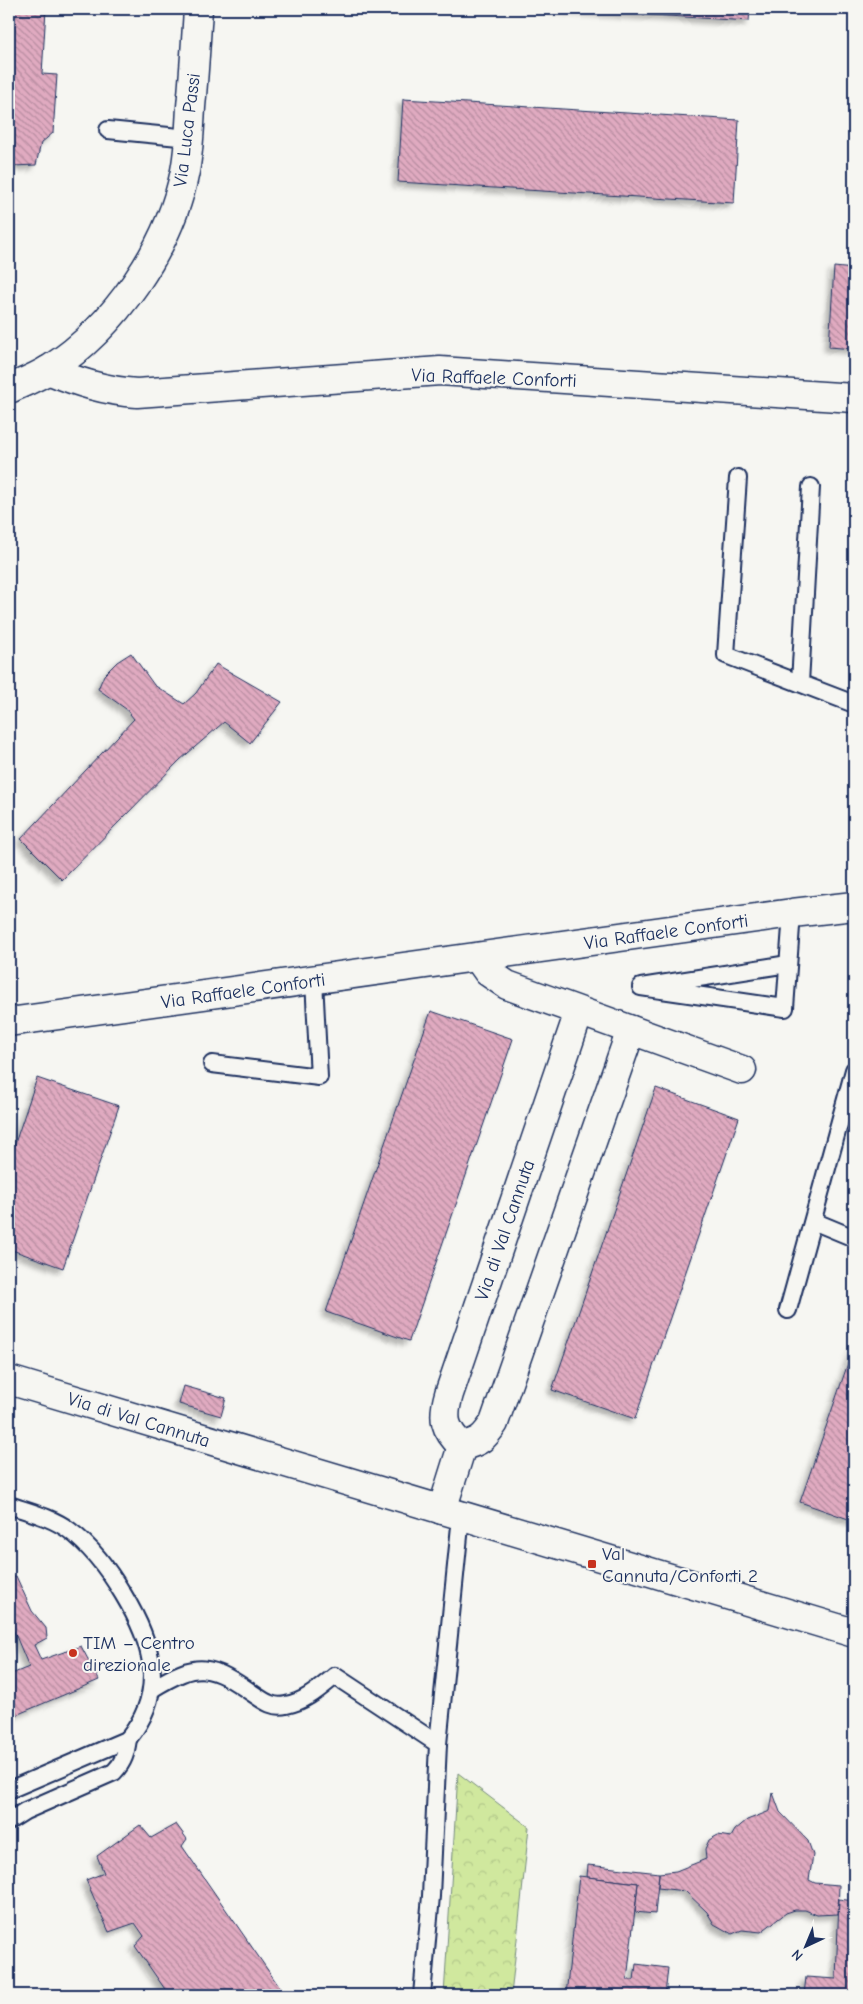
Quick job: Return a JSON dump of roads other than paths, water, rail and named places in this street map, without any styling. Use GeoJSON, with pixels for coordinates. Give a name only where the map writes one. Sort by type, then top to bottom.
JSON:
{"type":"FeatureCollection","features":[{"type":"Feature","properties":{"kind":"street","name":"Via Luca Passi"},"geometry":{"type":"LineString","coordinates":[[9,389],[48,370],[73,352],[96,331],[119,305],[143,272],[157,248],[176,203],[185,172],[198,9]]}},
{"type":"Feature","properties":{"kind":"street","name":"Via Raffaele Conforti"},"geometry":{"type":"LineString","coordinates":[[48,370],[98,388],[137,394],[440,372],[854,398]]}},
{"type":"Feature","properties":{"kind":"street","name":"Via Raffaele Conforti"},"geometry":{"type":"LineString","coordinates":[[9,1022],[854,906]]}},
{"type":"Feature","properties":{"kind":"street"},"geometry":{"type":"LineString","coordinates":[[478,958],[488,972],[502,983],[742,1070]]}},
{"type":"Feature","properties":{"kind":"street","name":"Via di Val Cannuta"},"geometry":{"type":"LineString","coordinates":[[462,1446],[449,1431],[444,1410],[579,1012]]}},
{"type":"Feature","properties":{"kind":"street"},"geometry":{"type":"LineString","coordinates":[[451,1513],[462,1446],[475,1443],[485,1436],[494,1423],[630,1030]]}},
{"type":"Feature","properties":{"kind":"street","name":"Via di Val Cannuta"},"geometry":{"type":"LineString","coordinates":[[9,1380],[854,1633]]}},
{"type":"Feature","properties":{"kind":"lane"},"geometry":{"type":"LineString","coordinates":[[108,130],[189,138]]}},
{"type":"Feature","properties":{"kind":"lane"},"geometry":{"type":"LineString","coordinates":[[738,478],[726,655],[854,704]]}},
{"type":"Feature","properties":{"kind":"lane"},"geometry":{"type":"LineString","coordinates":[[800,683],[812,487]]}},
{"type":"Feature","properties":{"kind":"lane"},"geometry":{"type":"LineString","coordinates":[[788,964],[641,987],[785,1008],[792,913]]}},
{"type":"Feature","properties":{"kind":"lane"},"geometry":{"type":"LineString","coordinates":[[212,1064],[320,1077],[314,980]]}},
{"type":"Feature","properties":{"kind":"lane"},"geometry":{"type":"LineString","coordinates":[[788,1310],[854,1070]]}},
{"type":"Feature","properties":{"kind":"lane"},"geometry":{"type":"LineString","coordinates":[[812,1221],[854,1238]]}},
{"type":"Feature","properties":{"kind":"lane"},"geometry":{"type":"LineString","coordinates":[[9,1821],[25,1811],[114,1772],[121,1765],[126,1753],[128,1739],[143,1717],[152,1689],[150,1651],[144,1633],[107,1568],[89,1547],[68,1530],[44,1517],[10,1506]]}},
{"type":"Feature","properties":{"kind":"lane"},"geometry":{"type":"LineString","coordinates":[[422,1995],[431,1886],[451,1513]]}},
{"type":"Feature","properties":{"kind":"lane"},"geometry":{"type":"LineString","coordinates":[[152,1689],[178,1674],[200,1669],[210,1670],[230,1679],[274,1706],[285,1706],[306,1698],[335,1676],[438,1744]]}},
{"type":"Feature","properties":{"kind":"lane"},"geometry":{"type":"LineString","coordinates":[[9,1790],[128,1739]]}},
{"type":"Feature","properties":{"kind":"place","name":"Val Cannuta/Conforti 2"},"geometry":{"type":"Point","coordinates":[592,1564]}},
{"type":"Feature","properties":{"kind":"place","name":"TIM – Centro direzionale"},"geometry":{"type":"Point","coordinates":[73,1653]}}]}
